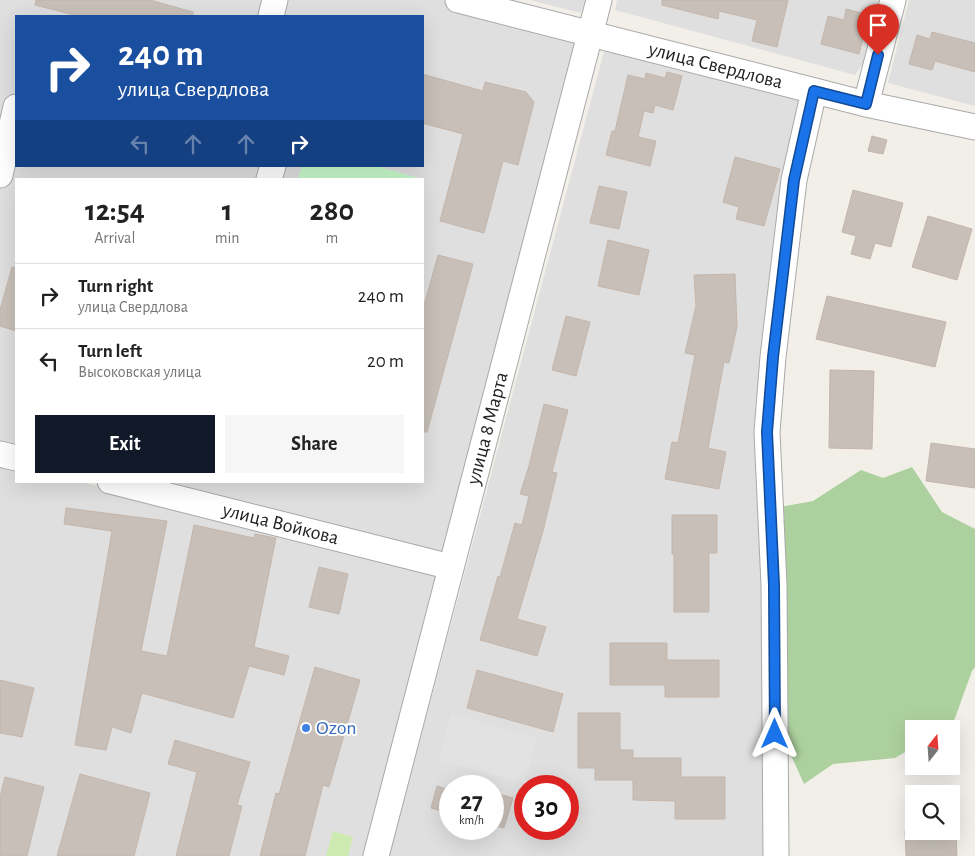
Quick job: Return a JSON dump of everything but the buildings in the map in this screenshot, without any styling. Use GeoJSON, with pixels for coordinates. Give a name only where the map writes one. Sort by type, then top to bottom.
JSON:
{"type":"FeatureCollection","features":[{"type":"Feature","properties":{"kind":"street"},"geometry":{"type":"LineString","coordinates":[[271,15],[275,0]]}},
{"type":"Feature","properties":{"kind":"street","name":"улица Свердлова"},"geometry":{"type":"LineString","coordinates":[[458,0],[866,104],[975,128]]}},
{"type":"Feature","properties":{"kind":"street","name":"улица 8 Марта"},"geometry":{"type":"LineString","coordinates":[[376,856],[599,0]]}},
{"type":"Feature","properties":{"kind":"street"},"geometry":{"type":"LineString","coordinates":[[866,104],[892,0]]}},
{"type":"Feature","properties":{"kind":"street"},"geometry":{"type":"LineString","coordinates":[[776,856],[774,585],[767,432],[773,357],[794,180],[814,91]]}},
{"type":"Feature","properties":{"kind":"street"},"geometry":{"type":"LineString","coordinates":[[0,175],[15,111]]}},
{"type":"Feature","properties":{"kind":"street"},"geometry":{"type":"LineString","coordinates":[[0,454],[15,458]]}},
{"type":"Feature","properties":{"kind":"street","name":"улица Войкова"},"geometry":{"type":"LineString","coordinates":[[118,483],[451,567]]}},
{"type":"Feature","properties":{"kind":"shaded area"},"geometry":{"type":"Polygon","coordinates":[[[0,0],[442,0],[585,37],[448,558],[152,483],[424,483],[424,178],[15,178],[15,450],[0,446],[0,0]]]}},
{"type":"Feature","properties":{"kind":"shaded area"},"geometry":{"type":"Polygon","coordinates":[[[530,0],[585,0],[581,13],[530,0]]]}},
{"type":"Feature","properties":{"kind":"shaded area"},"geometry":{"type":"Polygon","coordinates":[[[617,0],[887,0],[874,48],[855,75],[615,10],[617,0]]]}},
{"type":"Feature","properties":{"kind":"shaded area"},"geometry":{"type":"Polygon","coordinates":[[[909,0],[975,0],[975,106],[888,83],[909,0]]]}},
{"type":"Feature","properties":{"kind":"shaded area"},"geometry":{"type":"Polygon","coordinates":[[[605,48],[800,98],[783,182],[768,856],[389,856],[605,48]]]}},
{"type":"Feature","properties":{"kind":"shaded area"},"geometry":{"type":"Polygon","coordinates":[[[0,463],[15,467],[15,483],[85,483],[441,572],[363,856],[0,856],[0,463]]]}},
{"type":"Feature","properties":{"kind":"shaded area"},"geometry":{"type":"Polygon","coordinates":[[[451,714],[537,738],[527,775],[514,775],[514,781],[504,778],[504,775],[492,775],[438,760],[451,714]]]}},
{"type":"Feature","properties":{"kind":"green space"},"geometry":{"type":"Polygon","coordinates":[[[302,167],[380,167],[419,178],[298,178],[302,167]]]}},
{"type":"Feature","properties":{"kind":"green space"},"geometry":{"type":"Polygon","coordinates":[[[912,467],[942,512],[975,529],[975,667],[954,720],[905,720],[905,752],[895,758],[833,764],[804,784],[786,744],[782,713],[787,675],[780,507],[813,501],[861,470],[883,478],[912,467]]]}},
{"type":"Feature","properties":{"kind":"green space"},"geometry":{"type":"Polygon","coordinates":[[[333,831],[353,837],[348,856],[326,856],[333,831]]]}},
{"type":"Feature","properties":{"kind":"place","name":"Ozon"},"geometry":{"type":"Point","coordinates":[306,728]}},
{"type":"Feature","properties":{"kind":"route"},"geometry":{"type":"LineString","coordinates":[[775,734],[774,585],[767,432],[773,357],[794,180],[814,91],[866,104],[878,55]]}}]}
